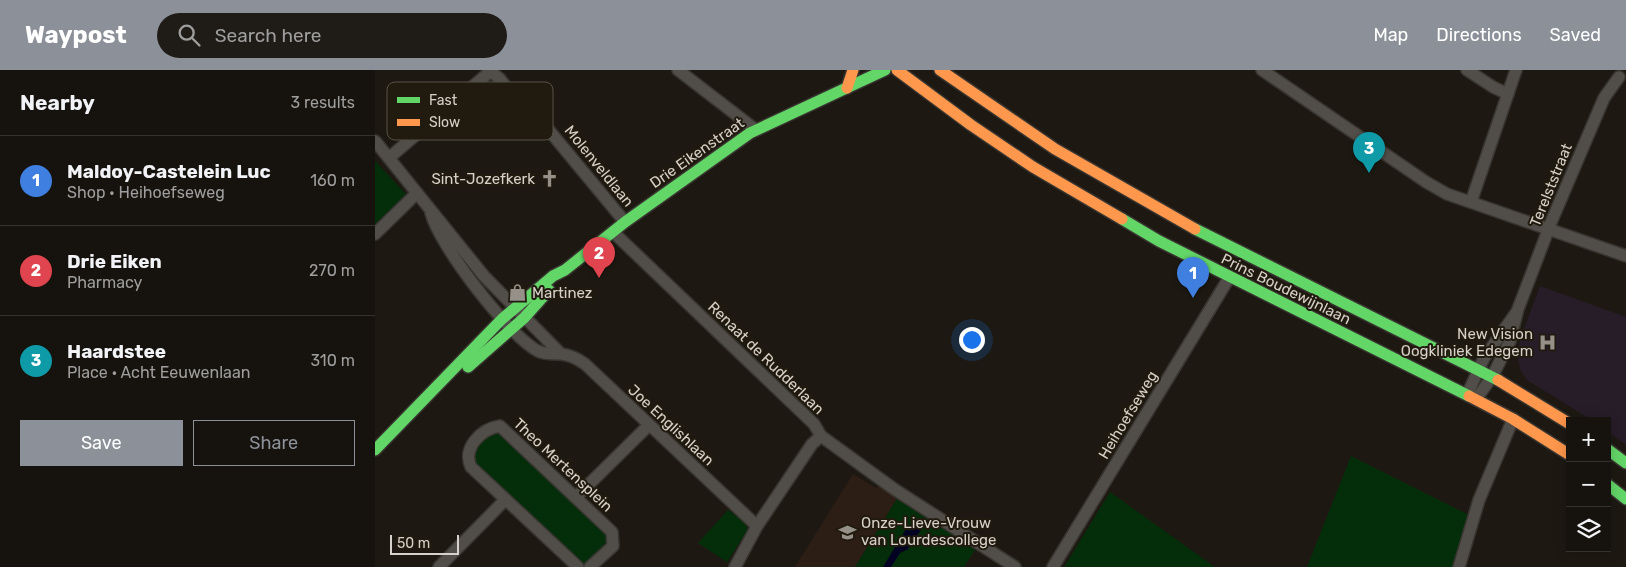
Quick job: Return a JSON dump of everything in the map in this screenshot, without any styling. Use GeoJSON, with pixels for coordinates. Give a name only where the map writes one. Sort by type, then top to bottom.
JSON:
{"type":"FeatureCollection","features":[{"type":"Feature","properties":{"kind":"main road"},"geometry":{"type":"LineString","coordinates":[[847,88],[853,70]]}},
{"type":"Feature","properties":{"kind":"main road","name":"Drie Eikenstraat"},"geometry":{"type":"LineString","coordinates":[[376,449],[413,421],[524,318],[565,270],[625,222],[740,139],[885,70]]}},
{"type":"Feature","properties":{"kind":"main road","name":"Prins Boudewijnlaan"},"geometry":{"type":"LineString","coordinates":[[897,70],[971,125],[1076,194],[1229,278],[1513,419],[1566,452]]}},
{"type":"Feature","properties":{"kind":"main road","name":"Prins Boudewijnlaan"},"geometry":{"type":"LineString","coordinates":[[940,70],[1085,176],[1492,377],[1566,422]]}},
{"type":"Feature","properties":{"kind":"main road"},"geometry":{"type":"LineString","coordinates":[[956,70],[957,82]]}},
{"type":"Feature","properties":{"kind":"main road"},"geometry":{"type":"LineString","coordinates":[[1076,194],[1085,176]]}},
{"type":"Feature","properties":{"kind":"main road","name":"Drie Eikenstraat"},"geometry":{"type":"LineString","coordinates":[[376,449],[502,319],[553,276],[565,270]]}},
{"type":"Feature","properties":{"kind":"main road"},"geometry":{"type":"LineString","coordinates":[[1611,452],[1626,463]]}},
{"type":"Feature","properties":{"kind":"main road"},"geometry":{"type":"LineString","coordinates":[[1611,487],[1626,499]]}},
{"type":"Feature","properties":{"kind":"street"},"geometry":{"type":"LineString","coordinates":[[678,70],[756,130]]}},
{"type":"Feature","properties":{"kind":"street"},"geometry":{"type":"LineString","coordinates":[[1262,70],[1426,182],[1447,194],[1626,256]]}},
{"type":"Feature","properties":{"kind":"street"},"geometry":{"type":"LineString","coordinates":[[1467,70],[1493,88],[1508,94]]}},
{"type":"Feature","properties":{"kind":"street"},"geometry":{"type":"LineString","coordinates":[[1471,202],[1516,70]]}},
{"type":"Feature","properties":{"kind":"street"},"geometry":{"type":"LineString","coordinates":[[477,82],[490,71]]}},
{"type":"Feature","properties":{"kind":"street","name":"Molenveldlaan"},"geometry":{"type":"LineString","coordinates":[[490,71],[502,82]]}},
{"type":"Feature","properties":{"kind":"street","name":"Terelststraat"},"geometry":{"type":"LineString","coordinates":[[1471,397],[1492,377],[1510,341],[1518,309],[1549,228],[1604,98],[1619,77]]}},
{"type":"Feature","properties":{"kind":"street","name":"Molenveldlaan"},"geometry":{"type":"LineString","coordinates":[[553,135],[625,222]]}},
{"type":"Feature","properties":{"kind":"street"},"geometry":{"type":"LineString","coordinates":[[390,157],[410,140]]}},
{"type":"Feature","properties":{"kind":"street"},"geometry":{"type":"LineString","coordinates":[[375,141],[390,157],[431,213]]}},
{"type":"Feature","properties":{"kind":"street"},"geometry":{"type":"LineString","coordinates":[[375,234],[417,192]]}},
{"type":"Feature","properties":{"kind":"street","name":"Joe Englishlaan"},"geometry":{"type":"LineString","coordinates":[[431,213],[514,308],[560,354]]}},
{"type":"Feature","properties":{"kind":"street","name":"Joe Englishlaan"},"geometry":{"type":"LineString","coordinates":[[431,213],[437,231],[473,283],[512,329],[540,352],[577,358],[585,364],[757,526]]}},
{"type":"Feature","properties":{"kind":"street","name":"Renaat de Rudderlaan"},"geometry":{"type":"LineString","coordinates":[[613,232],[814,424],[821,436],[905,497],[1015,567]]}},
{"type":"Feature","properties":{"kind":"street","name":"Heihoefseweg"},"geometry":{"type":"LineString","coordinates":[[1053,567],[1229,278]]}},
{"type":"Feature","properties":{"kind":"street","name":"Terelststraat"},"geometry":{"type":"LineString","coordinates":[[1471,397],[1477,370],[1496,337],[1518,309]]}},
{"type":"Feature","properties":{"kind":"street"},"geometry":{"type":"LineString","coordinates":[[1459,567],[1476,508],[1513,419]]}},
{"type":"Feature","properties":{"kind":"street"},"geometry":{"type":"LineString","coordinates":[[576,497],[649,425]]}},
{"type":"Feature","properties":{"kind":"street","name":"Theo Mertensplein"},"geometry":{"type":"LineString","coordinates":[[578,567],[471,466],[467,458],[469,447],[491,427],[500,426],[613,532],[613,546],[590,567]]}},
{"type":"Feature","properties":{"kind":"street"},"geometry":{"type":"LineString","coordinates":[[735,567],[757,526],[812,444],[821,436]]}},
{"type":"Feature","properties":{"kind":"street"},"geometry":{"type":"LineString","coordinates":[[439,567],[505,500]]}},
{"type":"Feature","properties":{"kind":"shaded area"},"geometry":{"type":"Polygon","coordinates":[[[1540,286],[1626,317],[1626,445],[1611,434],[1611,417],[1587,417],[1527,380],[1520,369],[1518,359],[1520,339],[1540,286]]]}},
{"type":"Feature","properties":{"kind":"shaded area","name":"Onze-Lieve-Vrouw van Lourdescollege"},"geometry":{"type":"Polygon","coordinates":[[[853,474],[876,488],[879,485],[898,497],[855,567],[795,567],[853,474]]]}},
{"type":"Feature","properties":{"kind":"green space"},"geometry":{"type":"Polygon","coordinates":[[[375,161],[406,194],[375,225],[375,161]]]}},
{"type":"Feature","properties":{"kind":"green space"},"geometry":{"type":"Polygon","coordinates":[[[498,432],[506,435],[604,528],[609,545],[588,565],[582,565],[475,467],[473,450],[478,443],[498,432]]]}},
{"type":"Feature","properties":{"kind":"green space"},"geometry":{"type":"Polygon","coordinates":[[[1351,456],[1471,516],[1452,567],[1307,567],[1351,456]]]}},
{"type":"Feature","properties":{"kind":"green space"},"geometry":{"type":"Polygon","coordinates":[[[1110,492],[1215,567],[1064,567],[1110,492]]]}},
{"type":"Feature","properties":{"kind":"green space"},"geometry":{"type":"Polygon","coordinates":[[[898,497],[975,550],[964,567],[855,567],[898,497]]]}},
{"type":"Feature","properties":{"kind":"green space"},"geometry":{"type":"Polygon","coordinates":[[[728,510],[747,524],[747,531],[727,562],[698,543],[728,510]]]}},
{"type":"Feature","properties":{"kind":"water"},"geometry":{"type":"Polygon","coordinates":[[[914,526],[921,530],[908,549],[900,553],[891,567],[883,567],[906,529],[910,531],[914,526]]]}},
{"type":"Feature","properties":{"kind":"traffic: fast"},"geometry":{"type":"LineString","coordinates":[[375,450],[502,319],[553,276],[565,270],[625,222],[750,133],[885,70]]}},
{"type":"Feature","properties":{"kind":"traffic: fast"},"geometry":{"type":"LineString","coordinates":[[1122,219],[1159,241],[1469,396]]}},
{"type":"Feature","properties":{"kind":"traffic: fast"},"geometry":{"type":"LineString","coordinates":[[1195,229],[1498,380]]}},
{"type":"Feature","properties":{"kind":"traffic: fast"},"geometry":{"type":"LineString","coordinates":[[468,367],[524,318],[549,290]]}},
{"type":"Feature","properties":{"kind":"traffic: fast"},"geometry":{"type":"LineString","coordinates":[[1611,452],[1626,463]]}},
{"type":"Feature","properties":{"kind":"traffic: fast"},"geometry":{"type":"LineString","coordinates":[[1611,487],[1626,499]]}},
{"type":"Feature","properties":{"kind":"traffic: slow"},"geometry":{"type":"LineString","coordinates":[[847,88],[853,70]]}},
{"type":"Feature","properties":{"kind":"traffic: slow"},"geometry":{"type":"LineString","coordinates":[[897,70],[971,125],[1033,167],[1122,219]]}},
{"type":"Feature","properties":{"kind":"traffic: slow"},"geometry":{"type":"LineString","coordinates":[[940,70],[1055,149],[1195,229]]}},
{"type":"Feature","properties":{"kind":"traffic: slow"},"geometry":{"type":"LineString","coordinates":[[1498,380],[1566,422]]}},
{"type":"Feature","properties":{"kind":"traffic: slow"},"geometry":{"type":"LineString","coordinates":[[1469,396],[1513,419],[1566,452]]}},
{"type":"Feature","properties":{"kind":"place","name":"Haardstee"},"geometry":{"type":"Point","coordinates":[1369,173]}},
{"type":"Feature","properties":{"kind":"place","name":"Sint-Jozefkerk"},"geometry":{"type":"Point","coordinates":[549,179]}},
{"type":"Feature","properties":{"kind":"place","name":"Drie Eiken"},"geometry":{"type":"Point","coordinates":[599,278]}},
{"type":"Feature","properties":{"kind":"place","name":"Martinez"},"geometry":{"type":"Point","coordinates":[518,293]}},
{"type":"Feature","properties":{"kind":"place","name":"Maldoy-Castelein Luc"},"geometry":{"type":"Point","coordinates":[1193,298]}},
{"type":"Feature","properties":{"kind":"place","name":"New Vision Oogkliniek Edegem"},"geometry":{"type":"Point","coordinates":[1547,343]}},
{"type":"Feature","properties":{"kind":"place","name":"Onze-Lieve-Vrouw van Lourdescollege"},"geometry":{"type":"Point","coordinates":[847,532]}}]}
